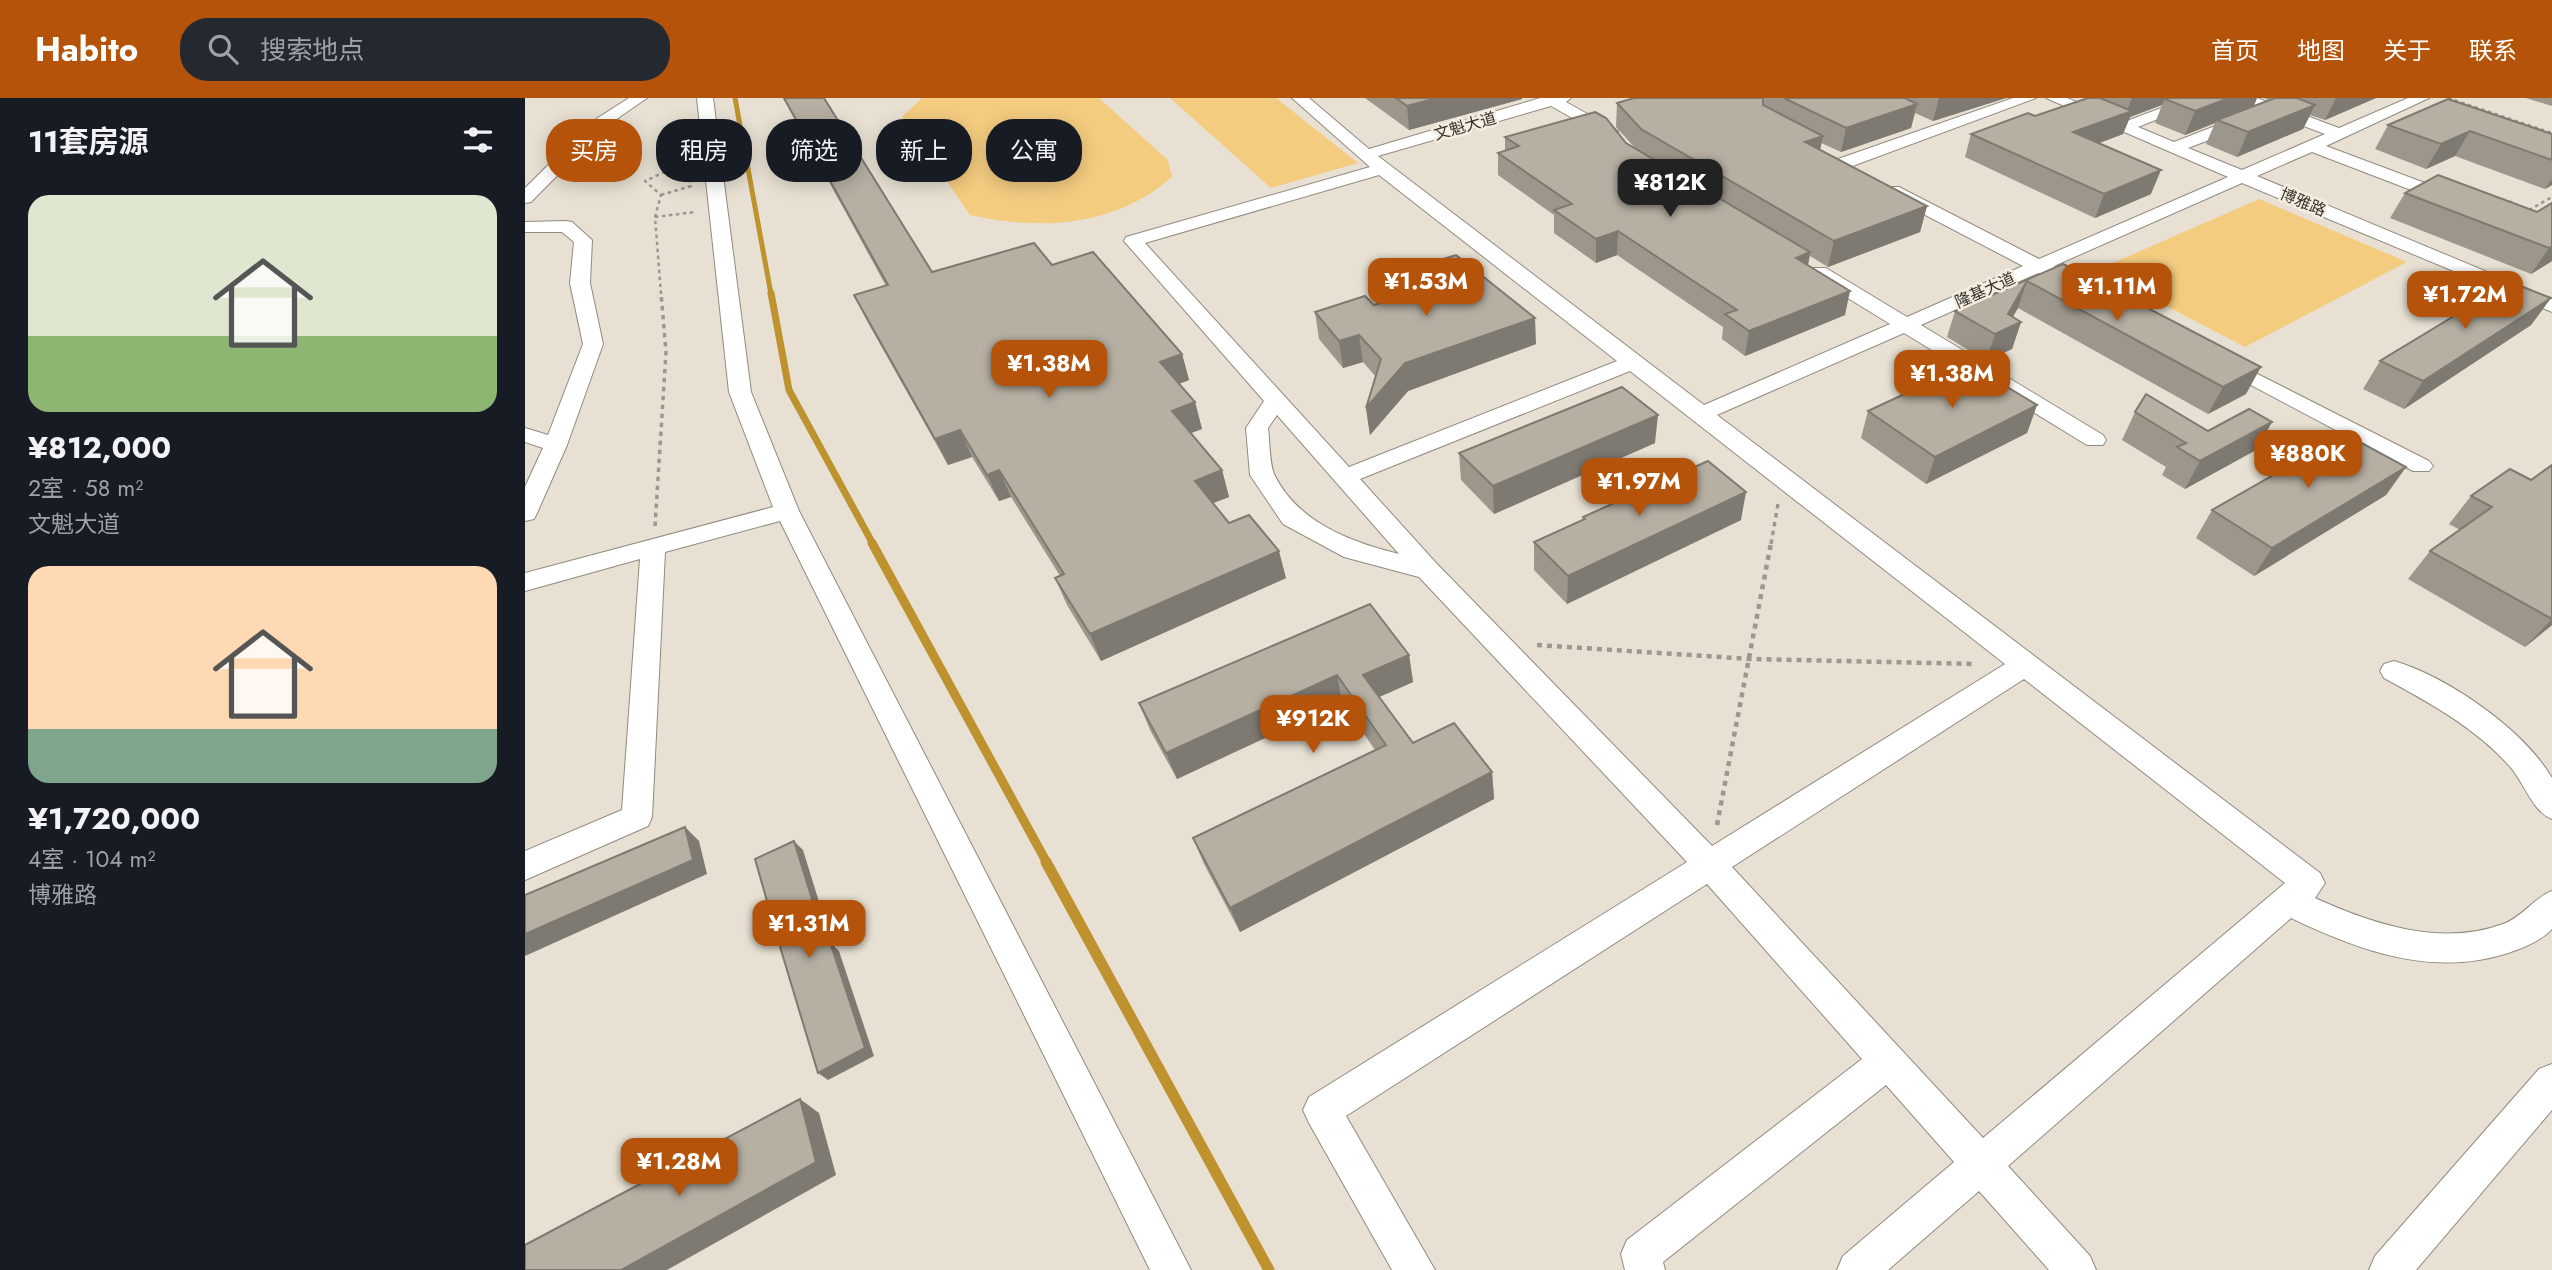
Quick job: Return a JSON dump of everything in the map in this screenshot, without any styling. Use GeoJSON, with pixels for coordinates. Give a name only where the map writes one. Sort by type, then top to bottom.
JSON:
{"type":"FeatureCollection","features":[{"type":"Feature","properties":{"kind":"street"},"geometry":{"type":"LineString","coordinates":[[525,198],[599,124],[639,98]]}},
{"type":"Feature","properties":{"kind":"street"},"geometry":{"type":"LineString","coordinates":[[705,98],[707,119]]}},
{"type":"Feature","properties":{"kind":"street"},"geometry":{"type":"LineString","coordinates":[[1300,98],[1375,162],[2308,883],[1857,1270]]}},
{"type":"Feature","properties":{"kind":"street"},"geometry":{"type":"LineString","coordinates":[[1842,164],[2028,98]]}},
{"type":"Feature","properties":{"kind":"street","name":"博雅路"},"geometry":{"type":"LineString","coordinates":[[2054,98],[2552,306]]}},
{"type":"Feature","properties":{"kind":"street"},"geometry":{"type":"LineString","coordinates":[[2124,127],[2202,98]]}},
{"type":"Feature","properties":{"kind":"street"},"geometry":{"type":"LineString","coordinates":[[2243,98],[2340,134]]}},
{"type":"Feature","properties":{"kind":"street"},"geometry":{"type":"LineString","coordinates":[[2173,148],[2303,98]]}},
{"type":"Feature","properties":{"kind":"street"},"geometry":{"type":"LineString","coordinates":[[1554,99],[1613,135],[1626,151]]}},
{"type":"Feature","properties":{"kind":"street","name":"文魁大道"},"geometry":{"type":"LineString","coordinates":[[1276,400],[1133,241],[1375,162],[1554,99]]}},
{"type":"Feature","properties":{"kind":"street","name":"隆基大道"},"geometry":{"type":"LineString","coordinates":[[1702,414],[2340,134],[2413,99]]}},
{"type":"Feature","properties":{"kind":"street"},"geometry":{"type":"LineString","coordinates":[[1912,120],[1935,131]]}},
{"type":"Feature","properties":{"kind":"street"},"geometry":{"type":"LineString","coordinates":[[2312,146],[2448,199],[2474,204]]}},
{"type":"Feature","properties":{"kind":"street"},"geometry":{"type":"LineString","coordinates":[[1820,152],[2063,279]]}},
{"type":"Feature","properties":{"kind":"street"},"geometry":{"type":"LineString","coordinates":[[715,182],[740,391],[787,511],[1171,1270]]}},
{"type":"Feature","properties":{"kind":"street"},"geometry":{"type":"LineString","coordinates":[[525,227],[566,226],[583,240],[580,283],[593,344],[556,445],[525,513]]}},
{"type":"Feature","properties":{"kind":"street"},"geometry":{"type":"LineString","coordinates":[[1798,260],[2095,440]]}},
{"type":"Feature","properties":{"kind":"street"},"geometry":{"type":"LineString","coordinates":[[2199,350],[2421,466]]}},
{"type":"Feature","properties":{"kind":"street"},"geometry":{"type":"LineString","coordinates":[[1345,477],[1634,362]]}},
{"type":"Feature","properties":{"kind":"street"},"geometry":{"type":"LineString","coordinates":[[1428,570],[1353,551],[1292,518],[1262,475],[1257,428],[1276,400],[1428,570],[1709,864],[2076,1270]]}},
{"type":"Feature","properties":{"kind":"street"},"geometry":{"type":"LineString","coordinates":[[525,435],[556,445]]}},
{"type":"Feature","properties":{"kind":"street"},"geometry":{"type":"LineString","coordinates":[[525,451],[556,445]]}},
{"type":"Feature","properties":{"kind":"street"},"geometry":{"type":"LineString","coordinates":[[525,582],[787,511]]}},
{"type":"Feature","properties":{"kind":"street"},"geometry":{"type":"LineString","coordinates":[[525,866],[637,817],[653,548]]}},
{"type":"Feature","properties":{"kind":"street"},"geometry":{"type":"LineString","coordinates":[[1415,1270],[1322,1110],[2025,665]]}},
{"type":"Feature","properties":{"kind":"street"},"geometry":{"type":"LineString","coordinates":[[2394,671],[2452,701],[2504,741],[2544,788],[2552,806]]}},
{"type":"Feature","properties":{"kind":"street"},"geometry":{"type":"LineString","coordinates":[[2287,901],[2358,933],[2431,948],[2495,944],[2549,918]]}},
{"type":"Feature","properties":{"kind":"street"},"geometry":{"type":"LineString","coordinates":[[1645,1270],[1641,1254],[1888,1061]]}},
{"type":"Feature","properties":{"kind":"street"},"geometry":{"type":"LineString","coordinates":[[2389,1270],[2552,1082]]}},
{"type":"Feature","properties":{"kind":"path"},"geometry":{"type":"LineString","coordinates":[[2448,98],[2552,133]]}},
{"type":"Feature","properties":{"kind":"path"},"geometry":{"type":"LineString","coordinates":[[656,176],[645,181],[661,195]]}},
{"type":"Feature","properties":{"kind":"path"},"geometry":{"type":"LineString","coordinates":[[661,195],[691,186],[690,182]]}},
{"type":"Feature","properties":{"kind":"path"},"geometry":{"type":"LineString","coordinates":[[653,548],[666,352],[655,216],[661,195]]}},
{"type":"Feature","properties":{"kind":"path"},"geometry":{"type":"LineString","coordinates":[[2529,210],[2552,197]]}},
{"type":"Feature","properties":{"kind":"path"},"geometry":{"type":"LineString","coordinates":[[2481,198],[2501,198],[2529,210],[2531,218],[2506,220],[2484,214],[2474,204],[2481,198]]}},
{"type":"Feature","properties":{"kind":"path"},"geometry":{"type":"LineString","coordinates":[[655,216],[718,209]]}},
{"type":"Feature","properties":{"kind":"path"},"geometry":{"type":"LineString","coordinates":[[1709,864],[1751,659],[1782,477]]}},
{"type":"Feature","properties":{"kind":"path"},"geometry":{"type":"LineString","coordinates":[[1496,642],[1751,659],[2025,665]]}},
{"type":"Feature","properties":{"kind":"shaded area"},"geometry":{"type":"Polygon","coordinates":[[[922,98],[1099,98],[1168,160],[1172,177],[1150,194],[1126,206],[1076,221],[1023,223],[970,215],[947,182],[972,182],[972,119],[902,117],[922,98]]]}},
{"type":"Feature","properties":{"kind":"shaded area"},"geometry":{"type":"Polygon","coordinates":[[[1170,98],[1276,98],[1358,163],[1271,188],[1170,98]]]}},
{"type":"Feature","properties":{"kind":"shaded area"},"geometry":{"type":"Polygon","coordinates":[[[2259,199],[2407,262],[2245,347],[2097,270],[2259,199]]]}},
{"type":"Feature","properties":{"kind":"building"},"geometry":{"type":"Polygon","coordinates":[[[784,98],[824,98],[837,119],[796,119],[784,98]]]}},
{"type":"Feature","properties":{"kind":"building"},"geometry":{"type":"Polygon","coordinates":[[[1396,98],[1437,98],[1407,106],[1396,98]]]}},
{"type":"Feature","properties":{"kind":"building"},"geometry":{"type":"Polygon","coordinates":[[[1634,98],[1763,98],[1763,105],[1823,136],[1805,142],[1927,206],[1834,241],[1641,129],[1617,103],[1634,98]]]}},
{"type":"Feature","properties":{"kind":"building"},"geometry":{"type":"Polygon","coordinates":[[[1784,98],[1905,98],[1917,104],[1846,128],[1784,98]]]}},
{"type":"Feature","properties":{"kind":"building"},"geometry":{"type":"Polygon","coordinates":[[[2088,98],[2100,98],[2132,111],[2073,132],[2161,170],[2104,194],[1971,134],[2028,113],[2035,116],[2088,98]]]}},
{"type":"Feature","properties":{"kind":"building"},"geometry":{"type":"Polygon","coordinates":[[[2229,98],[2195,111],[2165,99],[2229,98]]]}},
{"type":"Feature","properties":{"kind":"building"},"geometry":{"type":"Polygon","coordinates":[[[2275,98],[2297,98],[2315,105],[2248,132],[2217,120],[2275,98]]]}},
{"type":"Feature","properties":{"kind":"building"},"geometry":{"type":"Polygon","coordinates":[[[2448,99],[2552,134],[2552,160],[2470,131],[2441,144],[2388,125],[2448,99]]]}},
{"type":"Feature","properties":{"kind":"building"},"geometry":{"type":"Polygon","coordinates":[[[1595,112],[1606,118],[1626,143],[1810,252],[1796,258],[1850,291],[1749,331],[1725,314],[1737,310],[1618,231],[1596,239],[1554,210],[1572,204],[1498,153],[1519,146],[1505,137],[1595,112]]]}},
{"type":"Feature","properties":{"kind":"building"},"geometry":{"type":"Polygon","coordinates":[[[862,159],[932,272],[1034,243],[1052,265],[1093,252],[1182,354],[1160,362],[1195,402],[1172,411],[1222,470],[1195,481],[1229,523],[1249,515],[1279,551],[1090,634],[1055,578],[1064,574],[999,470],[987,475],[960,430],[935,439],[854,295],[888,285],[831,182],[862,182],[862,159]]]}},
{"type":"Feature","properties":{"kind":"building"},"geometry":{"type":"Polygon","coordinates":[[[2438,175],[2537,212],[2552,203],[2552,246],[2549,248],[2405,193],[2438,175]]]}},
{"type":"Feature","properties":{"kind":"building"},"geometry":{"type":"Polygon","coordinates":[[[1456,255],[1535,318],[1405,363],[1366,408],[1381,359],[1359,335],[1339,341],[1315,312],[1365,296],[1374,305],[1437,284],[1418,267],[1456,255]]]}},
{"type":"Feature","properties":{"kind":"building"},"geometry":{"type":"Polygon","coordinates":[[[2063,264],[2261,367],[2223,387],[2027,281],[2008,314],[2021,322],[1995,334],[1955,311],[2063,264]]]}},
{"type":"Feature","properties":{"kind":"building"},"geometry":{"type":"Polygon","coordinates":[[[2510,282],[2551,298],[2423,381],[2380,361],[2510,282]]]}},
{"type":"Feature","properties":{"kind":"building"},"geometry":{"type":"Polygon","coordinates":[[[1969,364],[2037,405],[1935,457],[1868,411],[1969,364]]]}},
{"type":"Feature","properties":{"kind":"building"},"geometry":{"type":"Polygon","coordinates":[[[1622,387],[1658,415],[1493,486],[1459,453],[1622,387]]]}},
{"type":"Feature","properties":{"kind":"building"},"geometry":{"type":"Polygon","coordinates":[[[2146,394],[2208,431],[2249,409],[2272,422],[2200,461],[2177,447],[2186,443],[2135,412],[2146,394]]]}},
{"type":"Feature","properties":{"kind":"building"},"geometry":{"type":"Polygon","coordinates":[[[2345,434],[2406,467],[2272,548],[2212,510],[2345,434]]]}},
{"type":"Feature","properties":{"kind":"building"},"geometry":{"type":"Polygon","coordinates":[[[1708,461],[1746,492],[1568,576],[1534,542],[1585,519],[1583,517],[1708,461]]]}},
{"type":"Feature","properties":{"kind":"building"},"geometry":{"type":"Polygon","coordinates":[[[2552,465],[2552,619],[2430,551],[2492,507],[2471,496],[2510,469],[2531,480],[2552,465]]]}},
{"type":"Feature","properties":{"kind":"building"},"geometry":{"type":"Polygon","coordinates":[[[1370,604],[1409,655],[1363,675],[1413,743],[1454,723],[1492,772],[1230,908],[1193,838],[1386,745],[1337,675],[1166,753],[1139,703],[1370,604]]]}},
{"type":"Feature","properties":{"kind":"building"},"geometry":{"type":"Polygon","coordinates":[[[685,827],[693,860],[525,934],[525,895],[685,827]]]}},
{"type":"Feature","properties":{"kind":"building"},"geometry":{"type":"Polygon","coordinates":[[[794,841],[826,944],[830,942],[865,1048],[818,1073],[755,859],[794,841]]]}},
{"type":"Feature","properties":{"kind":"building"},"geometry":{"type":"Polygon","coordinates":[[[800,1099],[816,1162],[621,1270],[525,1270],[525,1245],[800,1099]]]}},
{"type":"Feature","properties":{"kind":"waterway"},"geometry":{"type":"LineString","coordinates":[[735,98],[771,294]]}},
{"type":"Feature","properties":{"kind":"waterway"},"geometry":{"type":"LineString","coordinates":[[771,293],[789,390],[873,544]]}},
{"type":"Feature","properties":{"kind":"waterway"},"geometry":{"type":"LineString","coordinates":[[872,543],[1047,863]]}},
{"type":"Feature","properties":{"kind":"waterway"},"geometry":{"type":"LineString","coordinates":[[1046,862],[1269,1270]]}}]}
